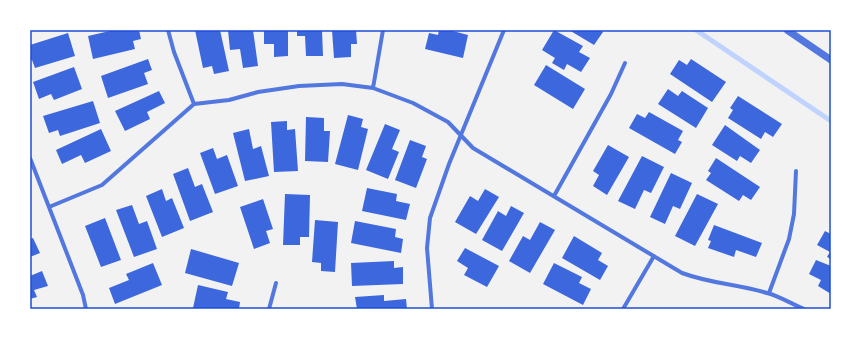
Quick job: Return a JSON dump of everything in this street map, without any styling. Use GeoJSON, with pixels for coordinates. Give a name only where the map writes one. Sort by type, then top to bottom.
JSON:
{"type":"FeatureCollection","features":[{"type":"Feature","properties":{"kind":"street"},"geometry":{"type":"LineString","coordinates":[[168,30],[174,52],[194,104]]}},
{"type":"Feature","properties":{"kind":"street"},"geometry":{"type":"LineString","coordinates":[[373,88],[382,44],[383,30]]}},
{"type":"Feature","properties":{"kind":"street"},"geometry":{"type":"LineString","coordinates":[[432,309],[427,248],[430,218],[461,135],[504,30]]}},
{"type":"Feature","properties":{"kind":"street"},"geometry":{"type":"LineString","coordinates":[[787,30],[831,60]]}},
{"type":"Feature","properties":{"kind":"street"},"geometry":{"type":"LineString","coordinates":[[554,196],[611,94],[625,63]]}},
{"type":"Feature","properties":{"kind":"street"},"geometry":{"type":"LineString","coordinates":[[50,207],[102,185],[194,104],[228,100],[258,92],[299,86],[342,84],[373,88],[413,104],[448,122],[473,148],[682,272],[700,280],[768,293],[804,309]]}},
{"type":"Feature","properties":{"kind":"street"},"geometry":{"type":"LineString","coordinates":[[30,158],[83,295],[86,309]]}},
{"type":"Feature","properties":{"kind":"street"},"geometry":{"type":"LineString","coordinates":[[768,293],[789,239],[794,214],[796,171]]}},
{"type":"Feature","properties":{"kind":"street"},"geometry":{"type":"LineString","coordinates":[[623,309],[654,256]]}},
{"type":"Feature","properties":{"kind":"street"},"geometry":{"type":"LineString","coordinates":[[269,309],[276,283]]}},
{"type":"Feature","properties":{"kind":"building"},"geometry":{"type":"Polygon","coordinates":[[[114,30],[139,30],[141,39],[133,41],[135,49],[93,59],[88,36],[114,30]]]}},
{"type":"Feature","properties":{"kind":"building"},"geometry":{"type":"Polygon","coordinates":[[[195,30],[220,30],[229,71],[214,74],[212,66],[203,68],[195,30]]]}},
{"type":"Feature","properties":{"kind":"building"},"geometry":{"type":"Polygon","coordinates":[[[228,30],[253,30],[258,66],[243,68],[240,49],[230,50],[228,30]]]}},
{"type":"Feature","properties":{"kind":"building"},"geometry":{"type":"Polygon","coordinates":[[[264,30],[288,30],[288,56],[274,57],[274,44],[264,44],[264,30]]]}},
{"type":"Feature","properties":{"kind":"building"},"geometry":{"type":"Polygon","coordinates":[[[297,30],[322,30],[323,56],[306,56],[305,36],[297,36],[297,30]]]}},
{"type":"Feature","properties":{"kind":"building"},"geometry":{"type":"Polygon","coordinates":[[[332,30],[356,30],[357,44],[351,44],[351,57],[334,58],[332,30]]]}},
{"type":"Feature","properties":{"kind":"building"},"geometry":{"type":"Polygon","coordinates":[[[439,30],[449,30],[468,35],[463,58],[425,49],[429,33],[438,35],[439,30]]]}},
{"type":"Feature","properties":{"kind":"building"},"geometry":{"type":"Polygon","coordinates":[[[554,30],[583,46],[579,52],[590,58],[581,72],[567,64],[564,70],[552,63],[555,58],[542,50],[554,30]]]}},
{"type":"Feature","properties":{"kind":"building"},"geometry":{"type":"Polygon","coordinates":[[[569,30],[600,30],[603,32],[594,45],[569,30]]]}},
{"type":"Feature","properties":{"kind":"building"},"geometry":{"type":"Polygon","coordinates":[[[68,33],[75,56],[35,68],[32,60],[30,60],[30,45],[68,33]]]}},
{"type":"Feature","properties":{"kind":"building"},"geometry":{"type":"Polygon","coordinates":[[[148,59],[152,70],[144,73],[148,84],[108,98],[101,76],[148,59]]]}},
{"type":"Feature","properties":{"kind":"building"},"geometry":{"type":"Polygon","coordinates":[[[691,59],[726,82],[712,102],[670,74],[679,60],[687,65],[691,59]]]}},
{"type":"Feature","properties":{"kind":"building"},"geometry":{"type":"Polygon","coordinates":[[[546,65],[585,89],[573,109],[534,85],[546,65]]]}},
{"type":"Feature","properties":{"kind":"building"},"geometry":{"type":"Polygon","coordinates":[[[74,67],[82,89],[54,100],[51,94],[39,99],[33,82],[74,67]]]}},
{"type":"Feature","properties":{"kind":"building"},"geometry":{"type":"Polygon","coordinates":[[[668,89],[678,96],[682,91],[708,108],[696,128],[658,104],[668,89]]]}},
{"type":"Feature","properties":{"kind":"building"},"geometry":{"type":"Polygon","coordinates":[[[159,91],[165,103],[147,112],[150,119],[125,131],[115,111],[159,91]]]}},
{"type":"Feature","properties":{"kind":"building"},"geometry":{"type":"Polygon","coordinates":[[[738,96],[782,124],[773,137],[765,132],[761,139],[728,118],[733,110],[730,108],[738,96]]]}},
{"type":"Feature","properties":{"kind":"building"},"geometry":{"type":"Polygon","coordinates":[[[93,101],[100,123],[60,136],[58,130],[49,133],[43,116],[93,101]]]}},
{"type":"Feature","properties":{"kind":"building"},"geometry":{"type":"Polygon","coordinates":[[[649,112],[683,131],[678,140],[682,142],[675,154],[629,128],[637,114],[645,118],[649,112]]]}},
{"type":"Feature","properties":{"kind":"building"},"geometry":{"type":"Polygon","coordinates":[[[348,115],[363,119],[361,127],[368,129],[358,170],[335,164],[348,115]]]}},
{"type":"Feature","properties":{"kind":"building"},"geometry":{"type":"Polygon","coordinates":[[[306,117],[324,118],[324,131],[330,131],[328,162],[305,161],[306,117]]]}},
{"type":"Feature","properties":{"kind":"building"},"geometry":{"type":"Polygon","coordinates":[[[287,121],[287,130],[295,129],[298,171],[274,172],[271,122],[287,121]]]}},
{"type":"Feature","properties":{"kind":"building"},"geometry":{"type":"Polygon","coordinates":[[[385,124],[400,130],[392,149],[399,152],[388,179],[366,170],[385,124]]]}},
{"type":"Feature","properties":{"kind":"building"},"geometry":{"type":"Polygon","coordinates":[[[725,125],[760,150],[751,163],[740,156],[737,161],[712,145],[725,125]]]}},
{"type":"Feature","properties":{"kind":"building"},"geometry":{"type":"Polygon","coordinates":[[[101,129],[111,151],[85,163],[81,155],[62,164],[56,150],[101,129]]]}},
{"type":"Feature","properties":{"kind":"building"},"geometry":{"type":"Polygon","coordinates":[[[249,129],[253,149],[261,146],[269,176],[245,181],[233,133],[249,129]]]}},
{"type":"Feature","properties":{"kind":"building"},"geometry":{"type":"Polygon","coordinates":[[[410,140],[426,146],[422,157],[427,159],[416,188],[395,180],[410,140]]]}},
{"type":"Feature","properties":{"kind":"building"},"geometry":{"type":"Polygon","coordinates":[[[608,145],[629,157],[607,195],[593,186],[599,175],[593,171],[608,145]]]}},
{"type":"Feature","properties":{"kind":"building"},"geometry":{"type":"Polygon","coordinates":[[[213,148],[217,159],[227,155],[238,186],[215,194],[200,153],[213,148]]]}},
{"type":"Feature","properties":{"kind":"building"},"geometry":{"type":"Polygon","coordinates":[[[642,156],[664,167],[651,193],[644,190],[635,209],[618,201],[642,156]]]}},
{"type":"Feature","properties":{"kind":"building"},"geometry":{"type":"Polygon","coordinates":[[[716,158],[760,187],[751,200],[743,195],[739,201],[706,180],[711,173],[708,171],[716,158]]]}},
{"type":"Feature","properties":{"kind":"building"},"geometry":{"type":"Polygon","coordinates":[[[188,168],[195,187],[202,184],[213,212],[190,221],[173,174],[188,168]]]}},
{"type":"Feature","properties":{"kind":"building"},"geometry":{"type":"Polygon","coordinates":[[[671,173],[692,183],[680,209],[673,206],[665,224],[650,217],[671,173]]]}},
{"type":"Feature","properties":{"kind":"building"},"geometry":{"type":"Polygon","coordinates":[[[367,188],[397,194],[396,201],[410,204],[406,220],[362,211],[367,188]]]}},
{"type":"Feature","properties":{"kind":"building"},"geometry":{"type":"Polygon","coordinates":[[[162,189],[166,201],[172,198],[184,228],[162,237],[146,196],[162,189]]]}},
{"type":"Feature","properties":{"kind":"building"},"geometry":{"type":"Polygon","coordinates":[[[485,189],[499,197],[476,234],[455,222],[470,196],[478,201],[485,189]]]}},
{"type":"Feature","properties":{"kind":"building"},"geometry":{"type":"Polygon","coordinates":[[[285,194],[310,195],[309,237],[300,237],[300,245],[283,245],[285,194]]]}},
{"type":"Feature","properties":{"kind":"building"},"geometry":{"type":"Polygon","coordinates":[[[697,194],[718,204],[695,246],[675,236],[697,194]]]}},
{"type":"Feature","properties":{"kind":"building"},"geometry":{"type":"Polygon","coordinates":[[[263,199],[273,229],[266,231],[270,243],[254,249],[240,207],[263,199]]]}},
{"type":"Feature","properties":{"kind":"building"},"geometry":{"type":"Polygon","coordinates":[[[132,205],[139,224],[147,221],[157,249],[134,257],[116,210],[132,205]]]}},
{"type":"Feature","properties":{"kind":"building"},"geometry":{"type":"Polygon","coordinates":[[[511,206],[524,213],[502,251],[482,240],[498,211],[506,216],[511,206]]]}},
{"type":"Feature","properties":{"kind":"building"},"geometry":{"type":"Polygon","coordinates":[[[105,218],[121,260],[101,267],[85,226],[105,218]]]}},
{"type":"Feature","properties":{"kind":"building"},"geometry":{"type":"Polygon","coordinates":[[[315,220],[338,222],[335,272],[321,271],[321,263],[312,262],[315,220]]]}},
{"type":"Feature","properties":{"kind":"building"},"geometry":{"type":"Polygon","coordinates":[[[355,221],[396,229],[395,237],[403,239],[401,253],[351,243],[355,221]]]}},
{"type":"Feature","properties":{"kind":"building"},"geometry":{"type":"Polygon","coordinates":[[[540,222],[555,230],[530,273],[509,261],[523,236],[530,240],[540,222]]]}},
{"type":"Feature","properties":{"kind":"building"},"geometry":{"type":"Polygon","coordinates":[[[714,225],[762,243],[756,257],[736,250],[734,257],[708,248],[711,241],[708,240],[714,225]]]}},
{"type":"Feature","properties":{"kind":"building"},"geometry":{"type":"Polygon","coordinates":[[[825,231],[831,234],[831,259],[827,257],[830,252],[817,245],[825,231]]]}},
{"type":"Feature","properties":{"kind":"building"},"geometry":{"type":"Polygon","coordinates":[[[574,236],[602,253],[598,260],[608,266],[600,280],[562,258],[574,236]]]}},
{"type":"Feature","properties":{"kind":"building"},"geometry":{"type":"Polygon","coordinates":[[[33,238],[40,253],[30,257],[30,239],[33,238]]]}},
{"type":"Feature","properties":{"kind":"building"},"geometry":{"type":"Polygon","coordinates":[[[465,248],[499,266],[487,287],[464,275],[468,268],[457,261],[465,248]]]}},
{"type":"Feature","properties":{"kind":"building"},"geometry":{"type":"Polygon","coordinates":[[[191,249],[239,263],[232,286],[185,273],[191,249]]]}},
{"type":"Feature","properties":{"kind":"building"},"geometry":{"type":"Polygon","coordinates":[[[816,260],[831,266],[831,294],[818,286],[821,280],[809,274],[816,260]]]}},
{"type":"Feature","properties":{"kind":"building"},"geometry":{"type":"Polygon","coordinates":[[[394,261],[394,268],[403,267],[403,284],[352,286],[351,263],[394,261]]]}},
{"type":"Feature","properties":{"kind":"building"},"geometry":{"type":"Polygon","coordinates":[[[153,263],[162,285],[115,304],[109,288],[129,280],[126,274],[153,263]]]}},
{"type":"Feature","properties":{"kind":"building"},"geometry":{"type":"Polygon","coordinates":[[[554,263],[582,277],[579,283],[591,289],[583,305],[543,284],[554,263]]]}},
{"type":"Feature","properties":{"kind":"building"},"geometry":{"type":"Polygon","coordinates":[[[42,271],[48,286],[34,290],[37,297],[30,299],[30,276],[42,271]]]}},
{"type":"Feature","properties":{"kind":"building"},"geometry":{"type":"Polygon","coordinates":[[[198,285],[228,292],[226,299],[240,302],[239,309],[193,308],[198,285]]]}},
{"type":"Feature","properties":{"kind":"building"},"geometry":{"type":"Polygon","coordinates":[[[384,295],[384,301],[406,299],[407,309],[357,309],[355,297],[384,295]]]}},
{"type":"Feature","properties":{"kind":"waterway"},"geometry":{"type":"LineString","coordinates":[[696,30],[831,121]]}}]}
